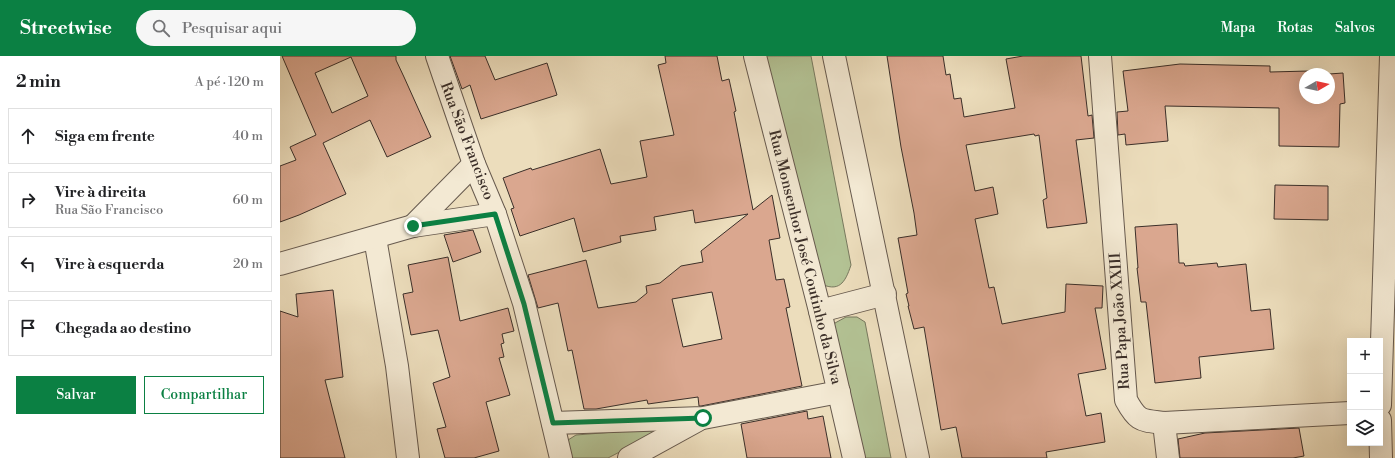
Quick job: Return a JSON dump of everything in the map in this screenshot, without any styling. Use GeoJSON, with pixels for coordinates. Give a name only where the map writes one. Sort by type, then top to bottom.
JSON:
{"type":"FeatureCollection","features":[{"type":"Feature","properties":{"kind":"street","name":"Rua São Francisco"},"geometry":{"type":"LineString","coordinates":[[437,56],[474,164],[495,214],[524,304],[561,458]]}},
{"type":"Feature","properties":{"kind":"street","name":"Rua Monsenhor José Coutinho da Silva"},"geometry":{"type":"LineString","coordinates":[[755,56],[820,311],[854,458]]}},
{"type":"Feature","properties":{"kind":"street"},"geometry":{"type":"LineString","coordinates":[[834,56],[885,294],[918,458]]}},
{"type":"Feature","properties":{"kind":"street","name":"Rua Papa João XXIII"},"geometry":{"type":"LineString","coordinates":[[1100,56],[1126,400],[1133,411],[1142,420],[1164,423],[1347,413]]}},
{"type":"Feature","properties":{"kind":"street"},"geometry":{"type":"LineString","coordinates":[[1381,374],[1391,56]]}},
{"type":"Feature","properties":{"kind":"street"},"geometry":{"type":"LineString","coordinates":[[413,226],[474,164]]}},
{"type":"Feature","properties":{"kind":"street"},"geometry":{"type":"LineString","coordinates":[[280,264],[413,226],[495,214]]}},
{"type":"Feature","properties":{"kind":"street"},"geometry":{"type":"LineString","coordinates":[[375,238],[397,366],[408,458]]}},
{"type":"Feature","properties":{"kind":"street"},"geometry":{"type":"LineString","coordinates":[[820,311],[885,294]]}},
{"type":"Feature","properties":{"kind":"street"},"geometry":{"type":"LineString","coordinates":[[553,423],[703,418],[839,392]]}},
{"type":"Feature","properties":{"kind":"street"},"geometry":{"type":"LineString","coordinates":[[629,458],[703,418]]}},
{"type":"Feature","properties":{"kind":"street"},"geometry":{"type":"LineString","coordinates":[[1164,423],[1168,458]]}},
{"type":"Feature","properties":{"kind":"street"},"geometry":{"type":"LineString","coordinates":[[1381,446],[1381,458]]}},
{"type":"Feature","properties":{"kind":"green space"},"geometry":{"type":"Polygon","coordinates":[[[763,56],[811,56],[851,265],[844,281],[836,286],[826,286],[819,283],[763,56]]]}},
{"type":"Feature","properties":{"kind":"green space"},"geometry":{"type":"Polygon","coordinates":[[[846,317],[857,317],[865,322],[891,458],[857,458],[831,330],[835,323],[846,317]]]}},
{"type":"Feature","properties":{"kind":"green space"},"geometry":{"type":"Polygon","coordinates":[[[666,428],[608,458],[567,458],[566,446],[568,440],[576,435],[666,428]]]}},
{"type":"Feature","properties":{"kind":"building"},"geometry":{"type":"Polygon","coordinates":[[[282,56],[396,56],[396,60],[431,137],[387,157],[370,120],[323,143],[346,194],[280,222],[280,166],[296,160],[290,147],[316,135],[282,56]],[[351,57],[315,73],[332,113],[368,96],[351,57]]]}},
{"type":"Feature","properties":{"kind":"building"},"geometry":{"type":"Polygon","coordinates":[[[450,56],[485,56],[495,80],[547,63],[557,95],[481,119],[470,85],[462,89],[450,56]]]}},
{"type":"Feature","properties":{"kind":"building"},"geometry":{"type":"Polygon","coordinates":[[[665,56],[717,56],[722,81],[729,79],[753,210],[772,195],[780,238],[769,240],[776,280],[784,279],[790,307],[786,308],[802,386],[701,406],[699,406],[698,397],[648,404],[647,400],[596,409],[584,409],[572,350],[568,351],[558,303],[538,308],[528,275],[586,260],[598,308],[636,302],[647,293],[646,286],[660,283],[681,266],[703,262],[701,251],[748,214],[695,223],[693,210],[654,217],[656,230],[620,236],[621,242],[583,252],[574,218],[520,236],[511,209],[514,208],[503,178],[531,168],[532,170],[600,149],[611,184],[647,177],[640,141],[674,135],[658,65],[666,63],[665,56]],[[712,292],[672,299],[683,347],[722,339],[712,292]]]}},
{"type":"Feature","properties":{"kind":"building"},"geometry":{"type":"Polygon","coordinates":[[[887,56],[943,56],[946,75],[950,74],[954,99],[961,98],[964,117],[1015,108],[1006,59],[1023,56],[1081,56],[1088,116],[1092,115],[1094,138],[1076,140],[1087,223],[1047,228],[1043,200],[1047,198],[1039,135],[1035,136],[1034,134],[966,145],[975,191],[993,187],[998,214],[975,219],[989,288],[994,287],[1002,324],[1065,312],[1066,284],[1103,286],[1102,308],[1095,308],[1106,369],[1078,374],[1086,416],[1101,413],[1105,442],[1046,452],[1047,458],[962,458],[956,427],[941,430],[924,327],[914,329],[906,294],[908,293],[898,238],[917,235],[901,147],[887,56]]]}},
{"type":"Feature","properties":{"kind":"building"},"geometry":{"type":"Polygon","coordinates":[[[1180,64],[1270,66],[1270,72],[1299,71],[1299,104],[1335,104],[1335,74],[1343,73],[1345,103],[1340,104],[1339,147],[1279,146],[1279,108],[1165,106],[1168,141],[1126,145],[1125,134],[1118,135],[1117,112],[1128,111],[1123,71],[1180,64]]]}},
{"type":"Feature","properties":{"kind":"building"},"geometry":{"type":"Polygon","coordinates":[[[1275,185],[1328,186],[1328,220],[1274,219],[1275,185]]]}},
{"type":"Feature","properties":{"kind":"building"},"geometry":{"type":"Polygon","coordinates":[[[1177,224],[1179,263],[1184,263],[1185,266],[1217,263],[1218,267],[1246,264],[1251,311],[1270,309],[1274,349],[1199,357],[1201,378],[1155,383],[1146,302],[1141,302],[1137,268],[1135,227],[1177,224]]]}},
{"type":"Feature","properties":{"kind":"building"},"geometry":{"type":"Polygon","coordinates":[[[473,230],[481,252],[453,262],[444,235],[473,230]]]}},
{"type":"Feature","properties":{"kind":"building"},"geometry":{"type":"Polygon","coordinates":[[[448,257],[460,321],[508,308],[514,331],[502,334],[504,343],[501,344],[504,357],[499,358],[510,395],[486,402],[499,451],[474,458],[445,458],[437,429],[446,427],[433,383],[450,377],[438,330],[411,335],[403,294],[413,292],[408,265],[448,257]]]}},
{"type":"Feature","properties":{"kind":"building"},"geometry":{"type":"Polygon","coordinates":[[[333,290],[343,377],[325,380],[345,458],[280,458],[280,311],[298,317],[296,294],[333,290]]]}},
{"type":"Feature","properties":{"kind":"building"},"geometry":{"type":"Polygon","coordinates":[[[807,411],[808,419],[823,416],[831,458],[747,458],[741,424],[807,411]]]}},
{"type":"Feature","properties":{"kind":"building"},"geometry":{"type":"Polygon","coordinates":[[[1299,428],[1304,456],[1293,458],[1180,458],[1178,439],[1205,433],[1299,428]]]}},
{"type":"Feature","properties":{"kind":"route"},"geometry":{"type":"LineString","coordinates":[[413,226],[495,214],[524,304],[553,423],[703,418]]}}]}
